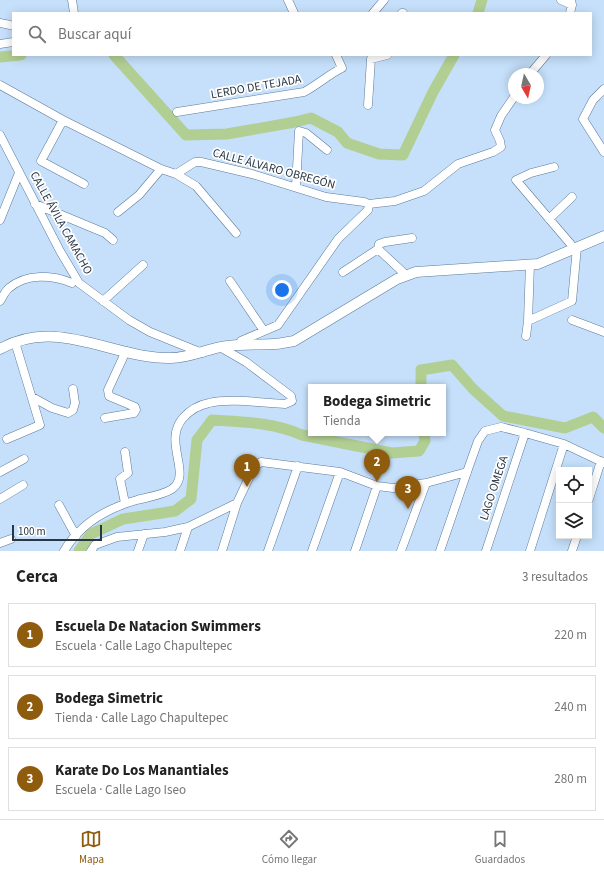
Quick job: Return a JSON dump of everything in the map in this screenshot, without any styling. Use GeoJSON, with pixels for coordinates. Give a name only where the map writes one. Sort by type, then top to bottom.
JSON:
{"type":"FeatureCollection","features":[{"type":"Feature","properties":{"kind":"main road"},"geometry":{"type":"LineString","coordinates":[[0,350],[15,342],[52,336],[72,338],[146,356],[171,358],[202,353],[220,347],[275,344],[294,341],[406,275],[416,272],[538,264],[604,236]]}},
{"type":"Feature","properties":{"kind":"street"},"geometry":{"type":"LineString","coordinates":[[72,0],[74,12]]}},
{"type":"Feature","properties":{"kind":"street"},"geometry":{"type":"LineString","coordinates":[[288,0],[294,12]]}},
{"type":"Feature","properties":{"kind":"street"},"geometry":{"type":"LineString","coordinates":[[374,12],[384,0]]}},
{"type":"Feature","properties":{"kind":"street"},"geometry":{"type":"LineString","coordinates":[[561,0],[571,6]]}},
{"type":"Feature","properties":{"kind":"street"},"geometry":{"type":"LineString","coordinates":[[0,23],[10,25]]}},
{"type":"Feature","properties":{"kind":"street"},"geometry":{"type":"LineString","coordinates":[[0,44],[12,42]]}},
{"type":"Feature","properties":{"kind":"street","name":"LERDO DE TEJADA"},"geometry":{"type":"LineString","coordinates":[[177,112],[304,92],[315,86],[328,75],[342,68],[336,56]]}},
{"type":"Feature","properties":{"kind":"street"},"geometry":{"type":"LineString","coordinates":[[368,105],[371,59],[383,56]]}},
{"type":"Feature","properties":{"kind":"street"},"geometry":{"type":"LineString","coordinates":[[535,68],[545,56]]}},
{"type":"Feature","properties":{"kind":"street"},"geometry":{"type":"LineString","coordinates":[[0,85],[63,120],[161,169],[176,174],[196,186],[236,233]]}},
{"type":"Feature","properties":{"kind":"street"},"geometry":{"type":"LineString","coordinates":[[604,89],[593,100],[583,119],[604,152]]}},
{"type":"Feature","properties":{"kind":"street","name":"CALLE ÁLVARO OBREGÓN"},"geometry":{"type":"LineString","coordinates":[[176,174],[195,162],[201,162],[252,174],[326,197],[369,204],[394,201],[424,191],[458,164],[494,152],[501,147],[495,130],[501,116],[509,104]]}},
{"type":"Feature","properties":{"kind":"street"},"geometry":{"type":"LineString","coordinates":[[63,120],[41,161],[84,184]]}},
{"type":"Feature","properties":{"kind":"street"},"geometry":{"type":"LineString","coordinates":[[296,187],[299,131],[306,133],[327,150]]}},
{"type":"Feature","properties":{"kind":"street","name":"CALLE ÁVILA CAMACHO"},"geometry":{"type":"LineString","coordinates":[[0,135],[76,284],[104,301],[129,320],[150,332],[202,353]]}},
{"type":"Feature","properties":{"kind":"street"},"geometry":{"type":"LineString","coordinates":[[528,321],[572,300],[575,248],[516,180],[531,172],[554,168]]}},
{"type":"Feature","properties":{"kind":"street"},"geometry":{"type":"LineString","coordinates":[[118,212],[139,195],[161,169]]}},
{"type":"Feature","properties":{"kind":"street"},"geometry":{"type":"LineString","coordinates":[[0,220],[19,173]]}},
{"type":"Feature","properties":{"kind":"street"},"geometry":{"type":"LineString","coordinates":[[549,219],[572,197]]}},
{"type":"Feature","properties":{"kind":"street"},"geometry":{"type":"LineString","coordinates":[[35,204],[105,233],[113,240]]}},
{"type":"Feature","properties":{"kind":"street"},"geometry":{"type":"LineString","coordinates":[[240,345],[241,341],[278,325],[338,239],[368,210],[369,204]]}},
{"type":"Feature","properties":{"kind":"street"},"geometry":{"type":"LineString","coordinates":[[343,272],[378,249],[379,244],[412,238]]}},
{"type":"Feature","properties":{"kind":"street"},"geometry":{"type":"LineString","coordinates":[[378,249],[406,275]]}},
{"type":"Feature","properties":{"kind":"street"},"geometry":{"type":"LineString","coordinates":[[104,301],[143,264]]}},
{"type":"Feature","properties":{"kind":"street"},"geometry":{"type":"LineString","coordinates":[[526,336],[530,264]]}},
{"type":"Feature","properties":{"kind":"street"},"geometry":{"type":"LineString","coordinates":[[0,301],[8,288],[18,281],[35,276],[41,280],[59,282],[68,285],[76,284]]}},
{"type":"Feature","properties":{"kind":"street"},"geometry":{"type":"LineString","coordinates":[[230,281],[264,331]]}},
{"type":"Feature","properties":{"kind":"street"},"geometry":{"type":"LineString","coordinates":[[572,320],[604,332]]}},
{"type":"Feature","properties":{"kind":"street"},"geometry":{"type":"LineString","coordinates":[[7,439],[40,425],[15,342]]}},
{"type":"Feature","properties":{"kind":"street"},"geometry":{"type":"LineString","coordinates":[[64,551],[83,528],[102,514],[125,503],[172,489],[178,483],[180,468],[175,435],[179,423],[187,414],[198,406],[211,402],[225,401],[285,404],[292,401],[291,396],[246,362],[220,347]]}},
{"type":"Feature","properties":{"kind":"street"},"geometry":{"type":"LineString","coordinates":[[105,418],[134,413],[136,410],[135,407],[109,396],[108,390],[126,351]]}},
{"type":"Feature","properties":{"kind":"street"},"geometry":{"type":"LineString","coordinates":[[32,397],[52,408],[68,413],[73,410],[75,403],[74,389]]}},
{"type":"Feature","properties":{"kind":"street"},"geometry":{"type":"LineString","coordinates":[[440,551],[466,472],[478,441],[485,431],[501,427],[525,433],[564,444],[603,462],[592,491]]}},
{"type":"Feature","properties":{"kind":"street","name":"LAGO OMEGA"},"geometry":{"type":"LineString","coordinates":[[486,551],[525,433]]}},
{"type":"Feature","properties":{"kind":"street"},"geometry":{"type":"LineString","coordinates":[[530,551],[564,444]]}},
{"type":"Feature","properties":{"kind":"street"},"geometry":{"type":"LineString","coordinates":[[125,452],[128,473],[120,479],[125,503]]}},
{"type":"Feature","properties":{"kind":"street"},"geometry":{"type":"LineString","coordinates":[[0,472],[24,459]]}},
{"type":"Feature","properties":{"kind":"street"},"geometry":{"type":"LineString","coordinates":[[222,551],[237,504],[254,467],[261,462],[340,472],[377,486],[393,488],[426,483],[466,472]]}},
{"type":"Feature","properties":{"kind":"street"},"geometry":{"type":"LineString","coordinates":[[268,551],[298,466]]}},
{"type":"Feature","properties":{"kind":"street"},"geometry":{"type":"LineString","coordinates":[[312,551],[340,472]]}},
{"type":"Feature","properties":{"kind":"street"},"geometry":{"type":"LineString","coordinates":[[401,551],[426,483]]}},
{"type":"Feature","properties":{"kind":"street"},"geometry":{"type":"LineString","coordinates":[[0,498],[23,485]]}},
{"type":"Feature","properties":{"kind":"street"},"geometry":{"type":"LineString","coordinates":[[355,551],[377,486]]}},
{"type":"Feature","properties":{"kind":"street"},"geometry":{"type":"LineString","coordinates":[[91,551],[96,546],[118,537],[165,532],[188,527],[237,504]]}},
{"type":"Feature","properties":{"kind":"street"},"geometry":{"type":"LineString","coordinates":[[59,505],[76,536]]}},
{"type":"Feature","properties":{"kind":"street"},"geometry":{"type":"LineString","coordinates":[[180,551],[188,527]]}},
{"type":"Feature","properties":{"kind":"street"},"geometry":{"type":"LineString","coordinates":[[138,551],[144,534]]}},
{"type":"Feature","properties":{"kind":"street"},"geometry":{"type":"LineString","coordinates":[[0,543],[11,539]]}},
{"type":"Feature","properties":{"kind":"street"},"geometry":{"type":"LineString","coordinates":[[572,551],[576,539]]}},
{"type":"Feature","properties":{"kind":"waterway"},"geometry":{"type":"LineString","coordinates":[[478,12],[482,0]]}},
{"type":"Feature","properties":{"kind":"waterway"},"geometry":{"type":"LineString","coordinates":[[0,57],[12,56]]}},
{"type":"Feature","properties":{"kind":"waterway"},"geometry":{"type":"LineString","coordinates":[[115,56],[186,135],[227,134],[311,118],[338,132],[347,143],[379,154],[403,155],[433,92],[453,56]]}},
{"type":"Feature","properties":{"kind":"waterway"},"geometry":{"type":"LineString","coordinates":[[421,384],[421,370],[452,365],[473,389],[503,416],[565,428],[593,417],[604,428]]}},
{"type":"Feature","properties":{"kind":"waterway"},"geometry":{"type":"LineString","coordinates":[[79,551],[91,534],[123,519],[175,511],[191,499],[197,440],[212,420],[246,422],[280,427],[302,435],[392,453],[419,451],[425,441],[424,436]]}},
{"type":"Feature","properties":{"kind":"place","name":"Bodega Simetric"},"geometry":{"type":"Point","coordinates":[377,482]}},
{"type":"Feature","properties":{"kind":"place","name":"Escuela De Natacion Swimmers"},"geometry":{"type":"Point","coordinates":[247,487]}},
{"type":"Feature","properties":{"kind":"place","name":"Karate Do Los Manantiales"},"geometry":{"type":"Point","coordinates":[408,509]}}]}
